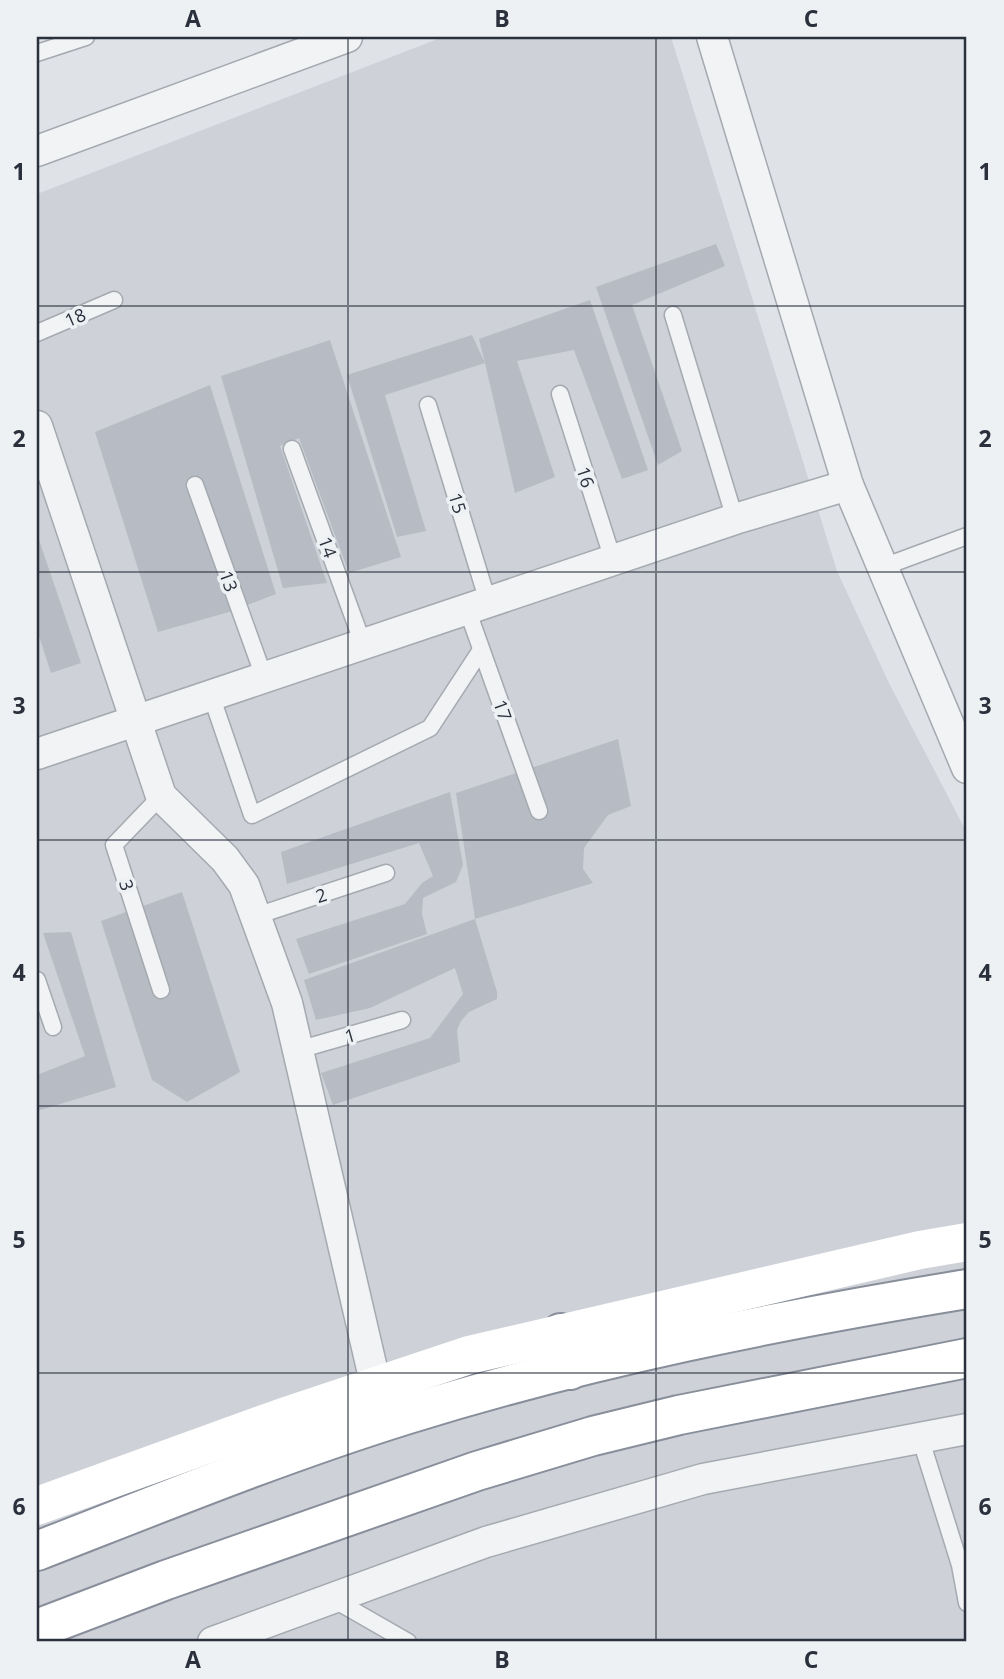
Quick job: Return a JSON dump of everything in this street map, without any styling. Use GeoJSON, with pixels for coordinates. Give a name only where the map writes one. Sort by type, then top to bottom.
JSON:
{"type":"FeatureCollection","features":[{"type":"Feature","properties":{"kind":"main road"},"geometry":{"type":"LineString","coordinates":[[37,1506],[469,1355],[920,1250],[967,1242]]}},
{"type":"Feature","properties":{"kind":"main road"},"geometry":{"type":"LineString","coordinates":[[37,1551],[234,1475],[402,1416],[641,1350],[858,1306],[967,1289]]}},
{"type":"Feature","properties":{"kind":"main road"},"geometry":{"type":"LineString","coordinates":[[561,1333],[570,1370]]}},
{"type":"Feature","properties":{"kind":"main road"},"geometry":{"type":"LineString","coordinates":[[37,1629],[166,1580],[477,1471],[593,1436],[679,1415],[967,1358]]}},
{"type":"Feature","properties":{"kind":"street"},"geometry":{"type":"LineString","coordinates":[[37,150],[348,37]]}},
{"type":"Feature","properties":{"kind":"street"},"geometry":{"type":"LineString","coordinates":[[712,37],[848,485],[967,768]]}},
{"type":"Feature","properties":{"kind":"street"},"geometry":{"type":"LineString","coordinates":[[37,426],[161,796],[225,859],[244,885],[287,1003],[376,1386]]}},
{"type":"Feature","properties":{"kind":"street"},"geometry":{"type":"LineString","coordinates":[[39,747],[134,721],[735,519],[848,485]]}},
{"type":"Feature","properties":{"kind":"street"},"geometry":{"type":"LineString","coordinates":[[213,1642],[486,1542],[703,1479],[967,1429]]}},
{"type":"Feature","properties":{"kind":"lane"},"geometry":{"type":"LineString","coordinates":[[37,52],[86,37]]}},
{"type":"Feature","properties":{"kind":"lane","name":"18"},"geometry":{"type":"LineString","coordinates":[[37,333],[114,300]]}},
{"type":"Feature","properties":{"kind":"lane"},"geometry":{"type":"LineString","coordinates":[[673,315],[735,519]]}},
{"type":"Feature","properties":{"kind":"lane","name":"16"},"geometry":{"type":"LineString","coordinates":[[560,394],[613,560]]}},
{"type":"Feature","properties":{"kind":"lane","name":"15"},"geometry":{"type":"LineString","coordinates":[[428,405],[477,606]]}},
{"type":"Feature","properties":{"kind":"lane","name":"14"},"geometry":{"type":"LineString","coordinates":[[292,450],[363,644]]}},
{"type":"Feature","properties":{"kind":"lane","name":"13"},"geometry":{"type":"LineString","coordinates":[[195,485],[264,677]]}},
{"type":"Feature","properties":{"kind":"lane"},"geometry":{"type":"LineString","coordinates":[[883,567],[967,536]]}},
{"type":"Feature","properties":{"kind":"lane","name":"17"},"geometry":{"type":"LineString","coordinates":[[477,606],[481,650],[539,811]]}},
{"type":"Feature","properties":{"kind":"lane"},"geometry":{"type":"LineString","coordinates":[[211,695],[252,815],[430,728],[481,650]]}},
{"type":"Feature","properties":{"kind":"lane","name":"3"},"geometry":{"type":"LineString","coordinates":[[161,796],[114,845],[161,990]]}},
{"type":"Feature","properties":{"kind":"lane","name":"2"},"geometry":{"type":"LineString","coordinates":[[256,916],[386,873]]}},
{"type":"Feature","properties":{"kind":"lane"},"geometry":{"type":"LineString","coordinates":[[37,980],[53,1027]]}},
{"type":"Feature","properties":{"kind":"lane","name":"1"},"geometry":{"type":"LineString","coordinates":[[298,1050],[402,1020]]}},
{"type":"Feature","properties":{"kind":"lane"},"geometry":{"type":"LineString","coordinates":[[920,1437],[960,1565],[967,1603]]}},
{"type":"Feature","properties":{"kind":"lane"},"geometry":{"type":"LineString","coordinates":[[333,1599],[408,1642]]}},
{"type":"Feature","properties":{"kind":"shaded area"},"geometry":{"type":"Polygon","coordinates":[[[443,37],[671,37],[837,571],[889,683],[967,833],[967,1642],[37,1642],[37,194],[443,37]]]}},
{"type":"Feature","properties":{"kind":"building"},"geometry":{"type":"Polygon","coordinates":[[[716,244],[725,266],[632,305],[682,451],[658,465],[596,287],[716,244]]]}},
{"type":"Feature","properties":{"kind":"building"},"geometry":{"type":"Polygon","coordinates":[[[590,300],[648,470],[622,479],[574,350],[517,361],[555,477],[515,493],[479,339],[590,300]]]}},
{"type":"Feature","properties":{"kind":"building"},"geometry":{"type":"Polygon","coordinates":[[[472,335],[485,363],[385,395],[426,531],[397,537],[347,375],[472,335]]]}},
{"type":"Feature","properties":{"kind":"building"},"geometry":{"type":"Polygon","coordinates":[[[330,340],[401,557],[349,573],[299,438],[280,446],[327,583],[283,588],[221,376],[330,340]]]}},
{"type":"Feature","properties":{"kind":"building"},"geometry":{"type":"Polygon","coordinates":[[[210,385],[276,594],[229,612],[158,632],[95,432],[210,385]]]}},
{"type":"Feature","properties":{"kind":"building"},"geometry":{"type":"Polygon","coordinates":[[[37,534],[81,663],[51,673],[37,630],[37,534]]]}},
{"type":"Feature","properties":{"kind":"building"},"geometry":{"type":"Polygon","coordinates":[[[618,739],[631,806],[608,815],[584,848],[583,869],[593,883],[475,919],[456,793],[618,739]]]}},
{"type":"Feature","properties":{"kind":"building"},"geometry":{"type":"Polygon","coordinates":[[[450,792],[463,865],[456,882],[423,898],[422,914],[427,934],[309,974],[296,939],[405,904],[422,883],[433,876],[419,843],[287,884],[281,852],[450,792]]]}},
{"type":"Feature","properties":{"kind":"building"},"geometry":{"type":"Polygon","coordinates":[[[182,892],[240,1072],[187,1102],[152,1080],[101,921],[182,892]]]}},
{"type":"Feature","properties":{"kind":"building"},"geometry":{"type":"Polygon","coordinates":[[[475,919],[497,999],[469,1012],[461,1021],[457,1030],[460,1062],[333,1105],[321,1073],[430,1038],[463,994],[455,968],[370,1008],[316,1020],[304,980],[475,919]]]}},
{"type":"Feature","properties":{"kind":"building"},"geometry":{"type":"Polygon","coordinates":[[[71,932],[116,1087],[37,1111],[37,1075],[85,1056],[43,933],[71,932]]]}}]}
